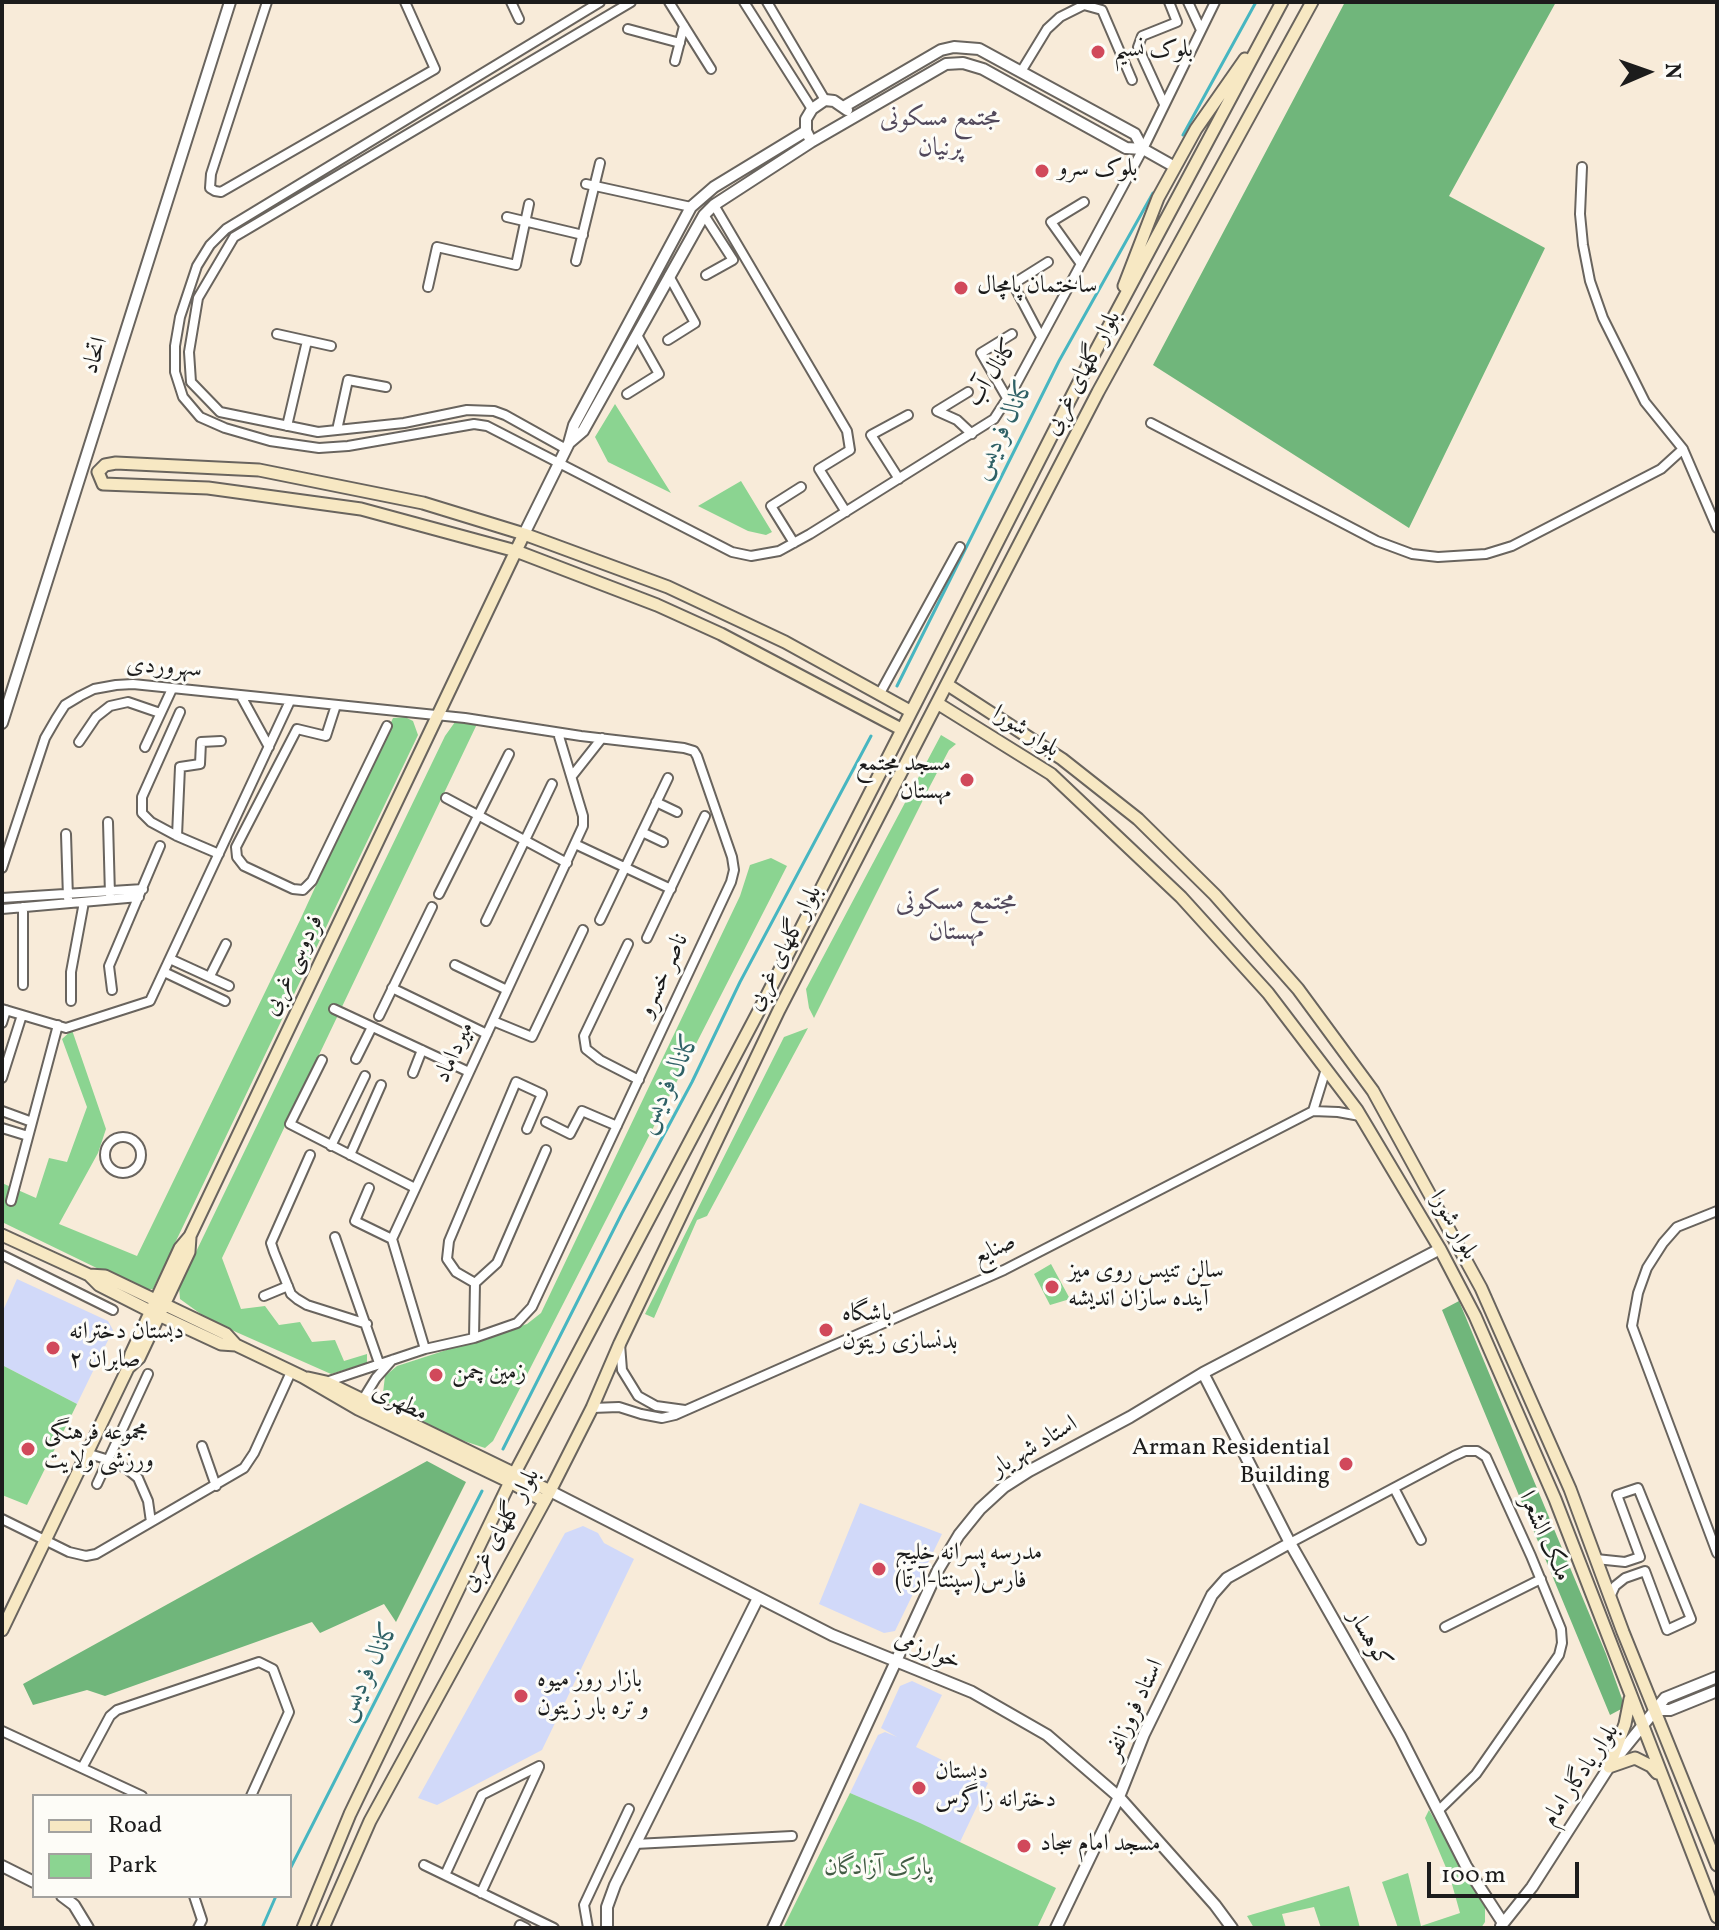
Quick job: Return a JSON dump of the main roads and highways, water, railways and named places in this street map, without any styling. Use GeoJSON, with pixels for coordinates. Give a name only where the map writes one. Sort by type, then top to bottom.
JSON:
{"type":"FeatureCollection","features":[{"type":"Feature","properties":{"kind":"main road","name":"بلوار گلهای غربی"},"geometry":{"type":"LineString","coordinates":[[303,1928],[350,1814],[513,1477],[831,869],[1112,320],[1282,2]]}},
{"type":"Feature","properties":{"kind":"main road","name":"بلوار گلهای غربی"},"geometry":{"type":"LineString","coordinates":[[323,1928],[370,1821],[592,1408],[779,1010],[848,875],[1098,392],[1312,2]]}},
{"type":"Feature","properties":{"kind":"main road"},"geometry":{"type":"LineString","coordinates":[[1112,320],[1158,198],[1196,129],[1267,30]]}},
{"type":"Feature","properties":{"kind":"main road"},"geometry":{"type":"LineString","coordinates":[[901,729],[721,634],[642,599],[516,551],[361,509],[208,488],[103,484],[98,472],[105,465],[116,463],[259,470],[423,503],[524,534],[668,587],[785,642],[910,711]]}},
{"type":"Feature","properties":{"kind":"main road"},"geometry":{"type":"LineString","coordinates":[[1004,528],[1010,523],[1016,524],[1021,527],[1023,538]]}},
{"type":"Feature","properties":{"kind":"main road","name":"فردوسی غربی"},"geometry":{"type":"LineString","coordinates":[[2,1630],[5,1615],[128,1368],[131,1354],[157,1308],[180,1248],[190,1236],[524,534]]}},
{"type":"Feature","properties":{"kind":"main road","name":"بلوار شورا"},"geometry":{"type":"LineString","coordinates":[[948,685],[1062,759],[1138,819],[1215,895],[1298,989],[1373,1091],[1475,1275],[1570,1489],[1717,1865]]}},
{"type":"Feature","properties":{"kind":"main road"},"geometry":{"type":"LineString","coordinates":[[869,711],[880,706],[879,695]]}},
{"type":"Feature","properties":{"kind":"main road","name":"بلوار شورا"},"geometry":{"type":"LineString","coordinates":[[937,703],[1051,774],[1181,897],[1224,942],[1327,1068],[1360,1116],[1440,1249],[1475,1316],[1555,1499],[1717,1917]]}},
{"type":"Feature","properties":{"kind":"main road"},"geometry":{"type":"LineString","coordinates":[[831,869],[836,879],[848,875]]}},
{"type":"Feature","properties":{"kind":"main road","name":"مطهری"},"geometry":{"type":"LineString","coordinates":[[2,1235],[89,1275],[99,1285],[157,1308],[221,1344],[236,1345],[323,1385],[483,1469],[513,1477],[547,1496]]}},
{"type":"Feature","properties":{"kind":"main road"},"geometry":{"type":"LineString","coordinates":[[360,1405],[513,1477]]}},
{"type":"Feature","properties":{"kind":"main road"},"geometry":{"type":"LineString","coordinates":[[483,1469],[496,1485],[499,1506]]}},
{"type":"Feature","properties":{"kind":"main road"},"geometry":{"type":"LineString","coordinates":[[1631,1698],[1609,1767],[1635,1758],[1651,1766],[1663,1782]]}},
{"type":"Feature","properties":{"kind":"waterway","name":"کانال فردیس"},"geometry":{"type":"LineString","coordinates":[[1183,135],[1256,2]]}},
{"type":"Feature","properties":{"kind":"waterway","name":"کانال فردیس"},"geometry":{"type":"LineString","coordinates":[[897,686],[1059,361],[1153,193]]}},
{"type":"Feature","properties":{"kind":"waterway","name":"کانال فردیس"},"geometry":{"type":"LineString","coordinates":[[503,1449],[692,1082],[740,982],[871,736]]}},
{"type":"Feature","properties":{"kind":"waterway","name":"کانال فردیس"},"geometry":{"type":"LineString","coordinates":[[292,1865],[482,1491]]}},
{"type":"Feature","properties":{"kind":"waterway","name":"کانال فردیس"},"geometry":{"type":"LineString","coordinates":[[262,1928],[275,1898]]}},
{"type":"Feature","properties":{"kind":"place","name":"بلوک نسیم"},"geometry":{"type":"Point","coordinates":[1098,52]}},
{"type":"Feature","properties":{"kind":"place","name":"بلوک سرو"},"geometry":{"type":"Point","coordinates":[1042,171]}},
{"type":"Feature","properties":{"kind":"place","name":"ساختمان پامچال"},"geometry":{"type":"Point","coordinates":[961,288]}},
{"type":"Feature","properties":{"kind":"place","name":"مسجد مجتمع مهستان"},"geometry":{"type":"Point","coordinates":[967,780]}},
{"type":"Feature","properties":{"kind":"place","name":"سالن تنیس روی میز آینده سازان اندیشه"},"geometry":{"type":"Point","coordinates":[1052,1287]}},
{"type":"Feature","properties":{"kind":"place","name":"باشگاه بدنسازی زیتون"},"geometry":{"type":"Point","coordinates":[826,1330]}},
{"type":"Feature","properties":{"kind":"place","name":"دبستان دخترانه صابران ۲"},"geometry":{"type":"Point","coordinates":[53,1348]}},
{"type":"Feature","properties":{"kind":"place","name":"زمین چمن"},"geometry":{"type":"Point","coordinates":[436,1375]}},
{"type":"Feature","properties":{"kind":"place","name":"مجموعه فرهنگی ورزشی ولایت"},"geometry":{"type":"Point","coordinates":[28,1449]}},
{"type":"Feature","properties":{"kind":"place","name":"Arman Residential Building"},"geometry":{"type":"Point","coordinates":[1346,1464]}},
{"type":"Feature","properties":{"kind":"place","name":"مدرسه پسرانه خلیج فارس(سپنتا-آرتا)"},"geometry":{"type":"Point","coordinates":[879,1569]}},
{"type":"Feature","properties":{"kind":"place","name":"بازار روز میوه و تره بار زیتون"},"geometry":{"type":"Point","coordinates":[521,1696]}},
{"type":"Feature","properties":{"kind":"place","name":"دبستان دخترانه زاگرس"},"geometry":{"type":"Point","coordinates":[919,1788]}},
{"type":"Feature","properties":{"kind":"place","name":"مسجد امام سجاد"},"geometry":{"type":"Point","coordinates":[1024,1846]}},
{"type":"Feature","properties":{"kind":"district","name":"مجتمع مسکونی پرنیان"},"geometry":{"type":"Point","coordinates":[940,135]}},
{"type":"Feature","properties":{"kind":"district","name":"مجتمع مسکونی مهستان"},"geometry":{"type":"Point","coordinates":[956,919]}},
{"type":"Feature","properties":{"kind":"park label","name":"پارک آزادگان"},"geometry":{"type":"Point","coordinates":[878,1870]}}]}
